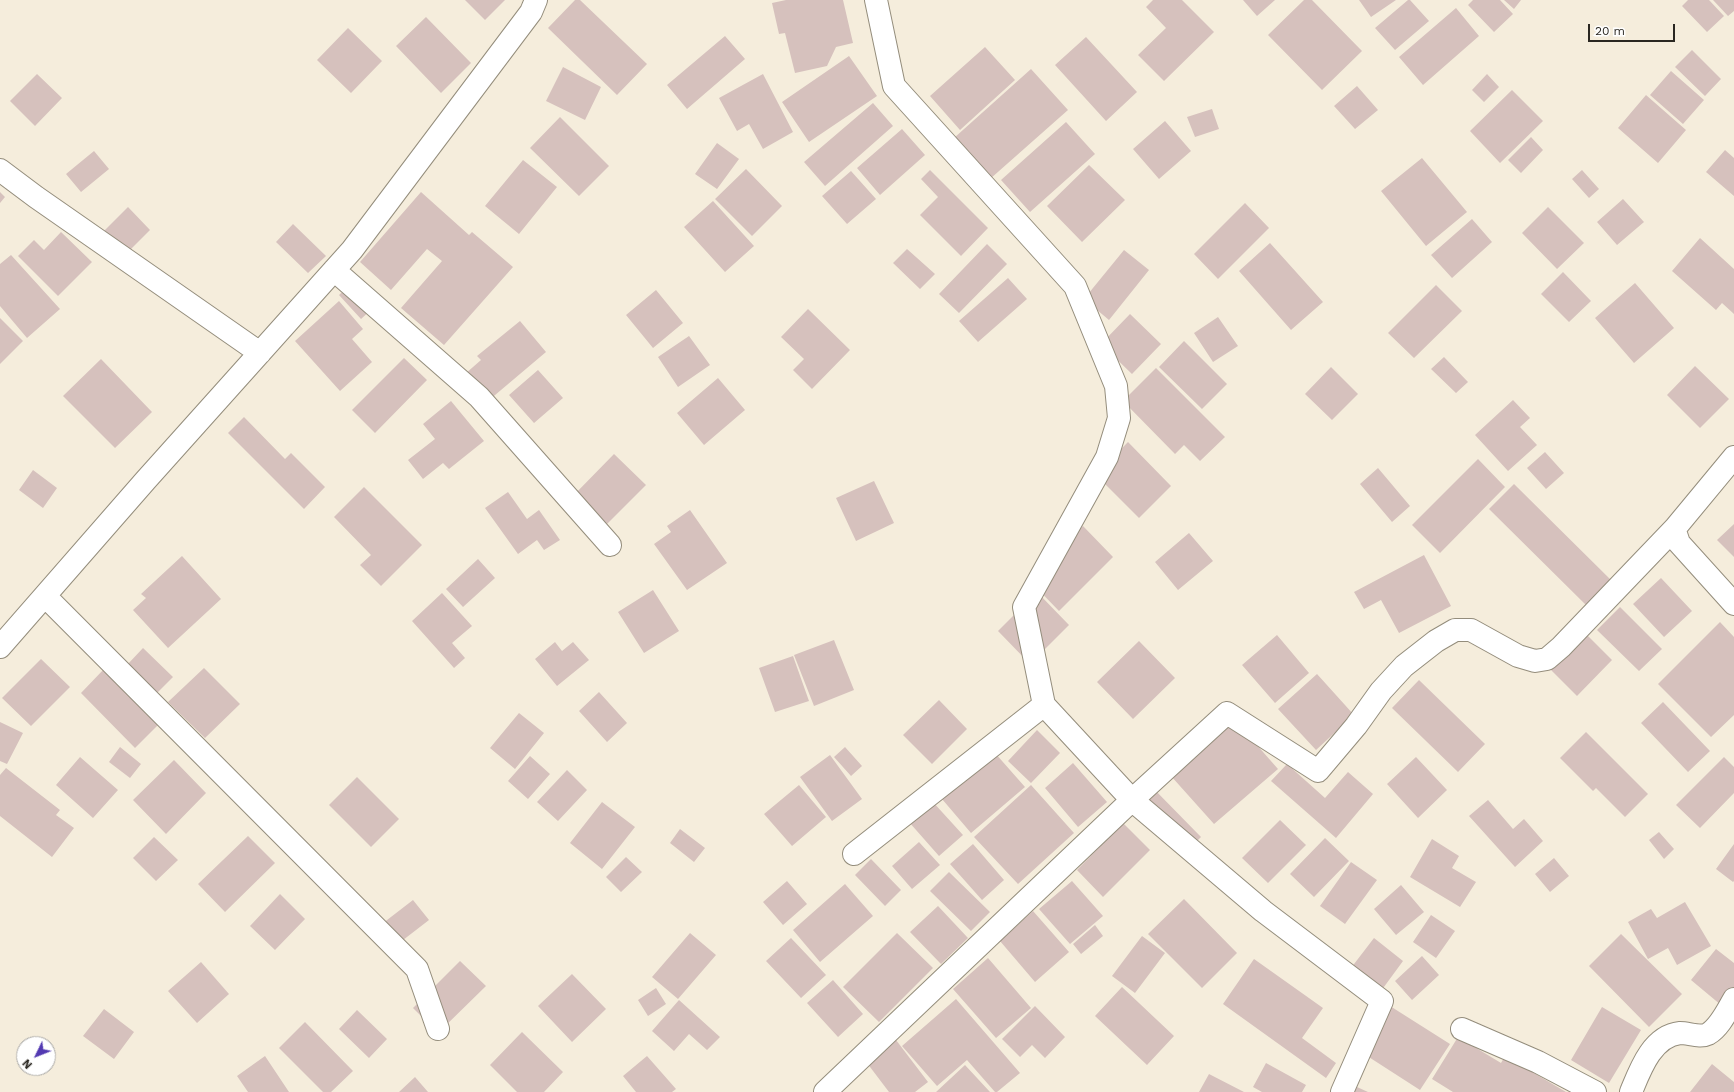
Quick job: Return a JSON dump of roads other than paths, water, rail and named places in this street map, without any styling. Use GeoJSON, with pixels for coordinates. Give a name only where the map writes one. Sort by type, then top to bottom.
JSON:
{"type":"FeatureCollection","features":[{"type":"Feature","properties":{"kind":"street"},"geometry":{"type":"LineString","coordinates":[[0,647],[352,250],[531,12],[536,0]]}},
{"type":"Feature","properties":{"kind":"street"},"geometry":{"type":"LineString","coordinates":[[876,0],[894,86],[1075,286],[1116,386],[1119,418],[1107,457],[1024,607],[1044,705],[1132,800],[1263,911],[1382,1001],[1342,1092]]}},
{"type":"Feature","properties":{"kind":"street"},"geometry":{"type":"LineString","coordinates":[[0,170],[36,197],[260,353]]}},
{"type":"Feature","properties":{"kind":"street"},"geometry":{"type":"LineString","coordinates":[[334,270],[479,397],[610,545]]}},
{"type":"Feature","properties":{"kind":"street"},"geometry":{"type":"LineString","coordinates":[[825,1092],[1132,800],[1227,713],[1318,770],[1356,726],[1381,691],[1404,666],[1436,641],[1456,630],[1471,630],[1518,656],[1535,661],[1547,659],[1560,648],[1676,527],[1734,457]]}},
{"type":"Feature","properties":{"kind":"street"},"geometry":{"type":"LineString","coordinates":[[1676,527],[1674,531],[1679,543],[1734,604]]}},
{"type":"Feature","properties":{"kind":"street"},"geometry":{"type":"LineString","coordinates":[[44,596],[417,970],[438,1029]]}},
{"type":"Feature","properties":{"kind":"street"},"geometry":{"type":"LineString","coordinates":[[854,854],[1044,705]]}},
{"type":"Feature","properties":{"kind":"street"},"geometry":{"type":"LineString","coordinates":[[1631,1092],[1642,1065],[1652,1050],[1670,1036],[1680,1033],[1707,1035],[1716,1028],[1734,999]]}},
{"type":"Feature","properties":{"kind":"street"},"geometry":{"type":"LineString","coordinates":[[1462,1029],[1538,1062],[1595,1092]]}}]}
